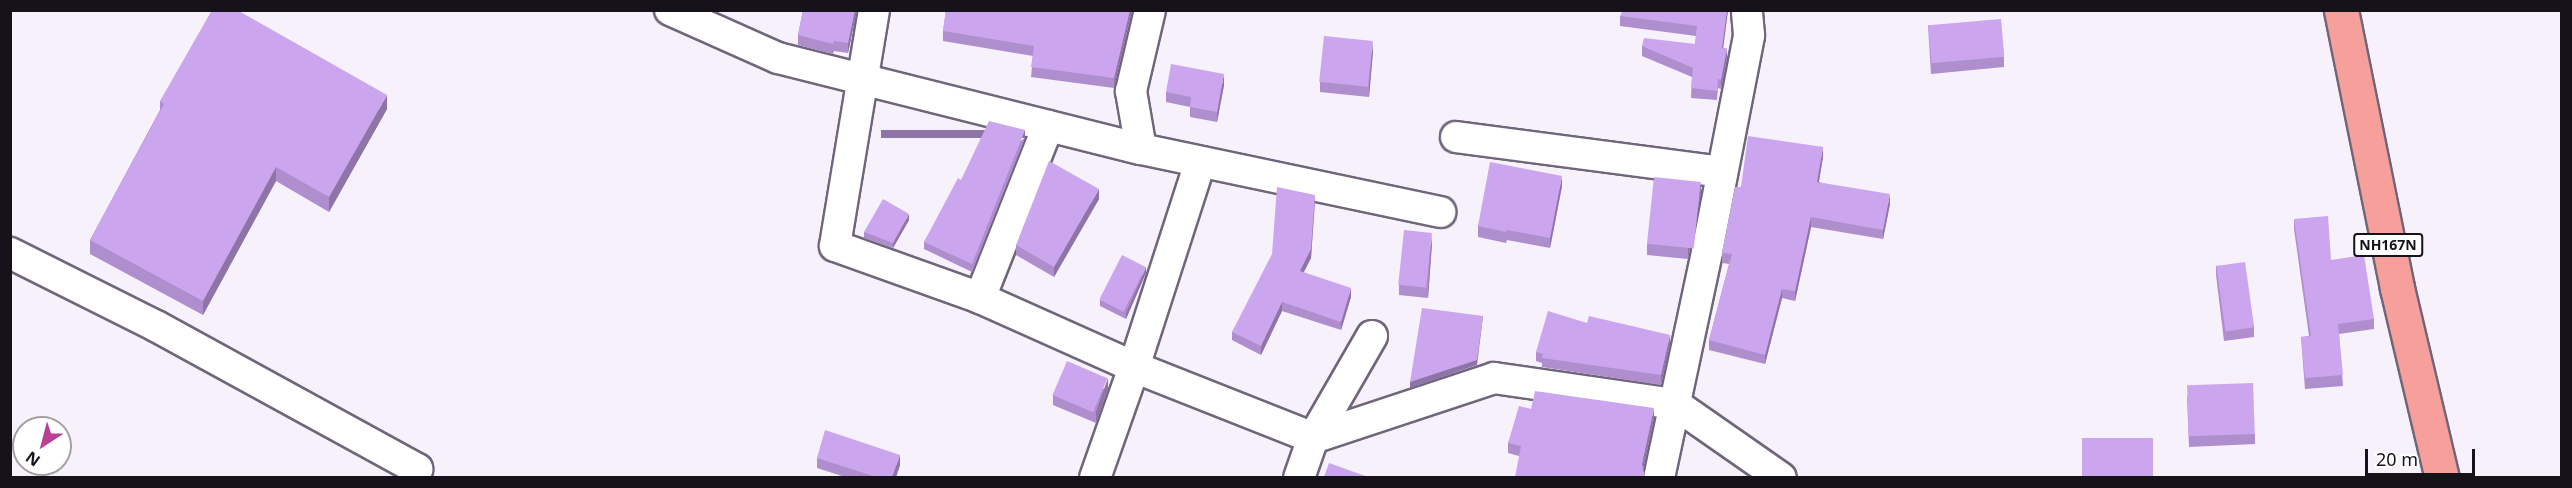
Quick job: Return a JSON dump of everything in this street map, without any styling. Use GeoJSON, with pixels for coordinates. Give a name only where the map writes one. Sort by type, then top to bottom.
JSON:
{"type":"FeatureCollection","features":[{"type":"Feature","properties":{"kind":"highway","name":"NH167N"},"geometry":{"type":"LineString","coordinates":[[2341,10],[2397,288],[2442,477]]}},
{"type":"Feature","properties":{"kind":"street"},"geometry":{"type":"LineString","coordinates":[[670,10],[778,58],[1200,163],[1440,212]]}},
{"type":"Feature","properties":{"kind":"street"},"geometry":{"type":"LineString","coordinates":[[874,10],[861,79],[836,246],[980,298],[1134,367],[1313,438],[1494,378],[1675,404],[1781,477]]}},
{"type":"Feature","properties":{"kind":"street"},"geometry":{"type":"LineString","coordinates":[[1141,149],[1131,91],[1150,10]]}},
{"type":"Feature","properties":{"kind":"street"},"geometry":{"type":"LineString","coordinates":[[1659,477],[1749,35],[1747,10]]}},
{"type":"Feature","properties":{"kind":"street"},"geometry":{"type":"LineString","coordinates":[[980,298],[1048,126]]}},
{"type":"Feature","properties":{"kind":"street"},"geometry":{"type":"LineString","coordinates":[[1456,137],[1722,172]]}},
{"type":"Feature","properties":{"kind":"street"},"geometry":{"type":"LineString","coordinates":[[1095,477],[1134,367],[1200,163]]}},
{"type":"Feature","properties":{"kind":"street"},"geometry":{"type":"LineString","coordinates":[[10,253],[156,326],[417,469],[413,477]]}},
{"type":"Feature","properties":{"kind":"street"},"geometry":{"type":"LineString","coordinates":[[1299,477],[1313,438],[1372,336]]}},
{"type":"Feature","properties":{"kind":"building"},"geometry":{"type":"Polygon","coordinates":[[[212,10],[237,10],[387,95],[329,197],[276,167],[203,301],[90,240],[164,104],[160,101],[212,10]]]}},
{"type":"Feature","properties":{"kind":"building"},"geometry":{"type":"Polygon","coordinates":[[[803,10],[855,10],[848,43],[834,41],[833,44],[798,35],[803,10]]]}},
{"type":"Feature","properties":{"kind":"building"},"geometry":{"type":"Polygon","coordinates":[[[946,10],[1130,10],[1114,78],[1031,67],[1034,46],[943,31],[946,10]]]}},
{"type":"Feature","properties":{"kind":"building"},"geometry":{"type":"Polygon","coordinates":[[[1623,10],[1727,10],[1722,48],[1727,48],[1717,91],[1691,88],[1693,68],[1642,46],[1644,38],[1695,44],[1697,26],[1620,16],[1623,10]]]}},
{"type":"Feature","properties":{"kind":"building"},"geometry":{"type":"Polygon","coordinates":[[[2001,19],[2004,57],[1932,63],[1928,25],[2001,19]]]}},
{"type":"Feature","properties":{"kind":"building"},"geometry":{"type":"Polygon","coordinates":[[[1324,36],[1373,41],[1368,87],[1319,82],[1324,36]]]}},
{"type":"Feature","properties":{"kind":"building"},"geometry":{"type":"Polygon","coordinates":[[[1171,64],[1224,74],[1217,112],[1190,107],[1191,97],[1166,92],[1171,64]]]}},
{"type":"Feature","properties":{"kind":"building"},"geometry":{"type":"Polygon","coordinates":[[[989,121],[1025,130],[972,264],[924,242],[958,178],[961,180],[989,121]]]}},
{"type":"Feature","properties":{"kind":"building"},"geometry":{"type":"Polygon","coordinates":[[[1748,136],[1823,147],[1817,182],[1890,194],[1883,230],[1811,217],[1795,291],[1782,289],[1765,355],[1709,340],[1732,254],[1722,253],[1735,187],[1741,187],[1748,136]]]}},
{"type":"Feature","properties":{"kind":"building"},"geometry":{"type":"Polygon","coordinates":[[[1049,161],[1099,189],[1054,267],[1016,245],[1049,161]]]}},
{"type":"Feature","properties":{"kind":"building"},"geometry":{"type":"Polygon","coordinates":[[[1490,162],[1562,176],[1550,238],[1478,226],[1490,162]]]}},
{"type":"Feature","properties":{"kind":"building"},"geometry":{"type":"Polygon","coordinates":[[[1654,177],[1701,182],[1694,249],[1647,244],[1654,177]]]}},
{"type":"Feature","properties":{"kind":"building"},"geometry":{"type":"Polygon","coordinates":[[[1277,187],[1315,195],[1311,249],[1300,271],[1351,288],[1341,322],[1282,302],[1261,346],[1232,332],[1272,254],[1277,187]]]}},
{"type":"Feature","properties":{"kind":"building"},"geometry":{"type":"Polygon","coordinates":[[[883,199],[909,214],[893,243],[864,232],[883,199]]]}},
{"type":"Feature","properties":{"kind":"building"},"geometry":{"type":"Polygon","coordinates":[[[2328,216],[2331,260],[2364,255],[2374,319],[2338,324],[2343,375],[2305,378],[2301,337],[2311,336],[2294,219],[2328,216]]]}},
{"type":"Feature","properties":{"kind":"building"},"geometry":{"type":"Polygon","coordinates":[[[1404,230],[1432,233],[1426,288],[1398,285],[1404,230]]]}},
{"type":"Feature","properties":{"kind":"building"},"geometry":{"type":"Polygon","coordinates":[[[1122,255],[1146,267],[1123,312],[1099,300],[1122,255]]]}},
{"type":"Feature","properties":{"kind":"building"},"geometry":{"type":"Polygon","coordinates":[[[2245,262],[2254,327],[2225,331],[2216,266],[2245,262]]]}},
{"type":"Feature","properties":{"kind":"building"},"geometry":{"type":"Polygon","coordinates":[[[1422,308],[1483,316],[1477,360],[1410,382],[1422,308]]]}},
{"type":"Feature","properties":{"kind":"building"},"geometry":{"type":"Polygon","coordinates":[[[1548,311],[1587,323],[1589,316],[1670,335],[1661,375],[1542,358],[1543,354],[1536,352],[1548,311]]]}},
{"type":"Feature","properties":{"kind":"building"},"geometry":{"type":"Polygon","coordinates":[[[1067,361],[1108,378],[1093,412],[1053,395],[1067,361]]]}},
{"type":"Feature","properties":{"kind":"building"},"geometry":{"type":"Polygon","coordinates":[[[2253,383],[2255,434],[2189,436],[2187,385],[2253,383]]]}},
{"type":"Feature","properties":{"kind":"building"},"geometry":{"type":"Polygon","coordinates":[[[1535,391],[1654,408],[1642,464],[1645,477],[1515,477],[1521,446],[1508,443],[1519,406],[1531,409],[1535,391]]]}},
{"type":"Feature","properties":{"kind":"building"},"geometry":{"type":"Polygon","coordinates":[[[825,430],[900,455],[892,477],[876,477],[817,458],[825,430]]]}},
{"type":"Feature","properties":{"kind":"building"},"geometry":{"type":"Polygon","coordinates":[[[2082,438],[2153,438],[2153,477],[2082,477],[2082,438]]]}},
{"type":"Feature","properties":{"kind":"building"},"geometry":{"type":"Polygon","coordinates":[[[1329,463],[1368,477],[1324,477],[1329,463]]]}}]}
